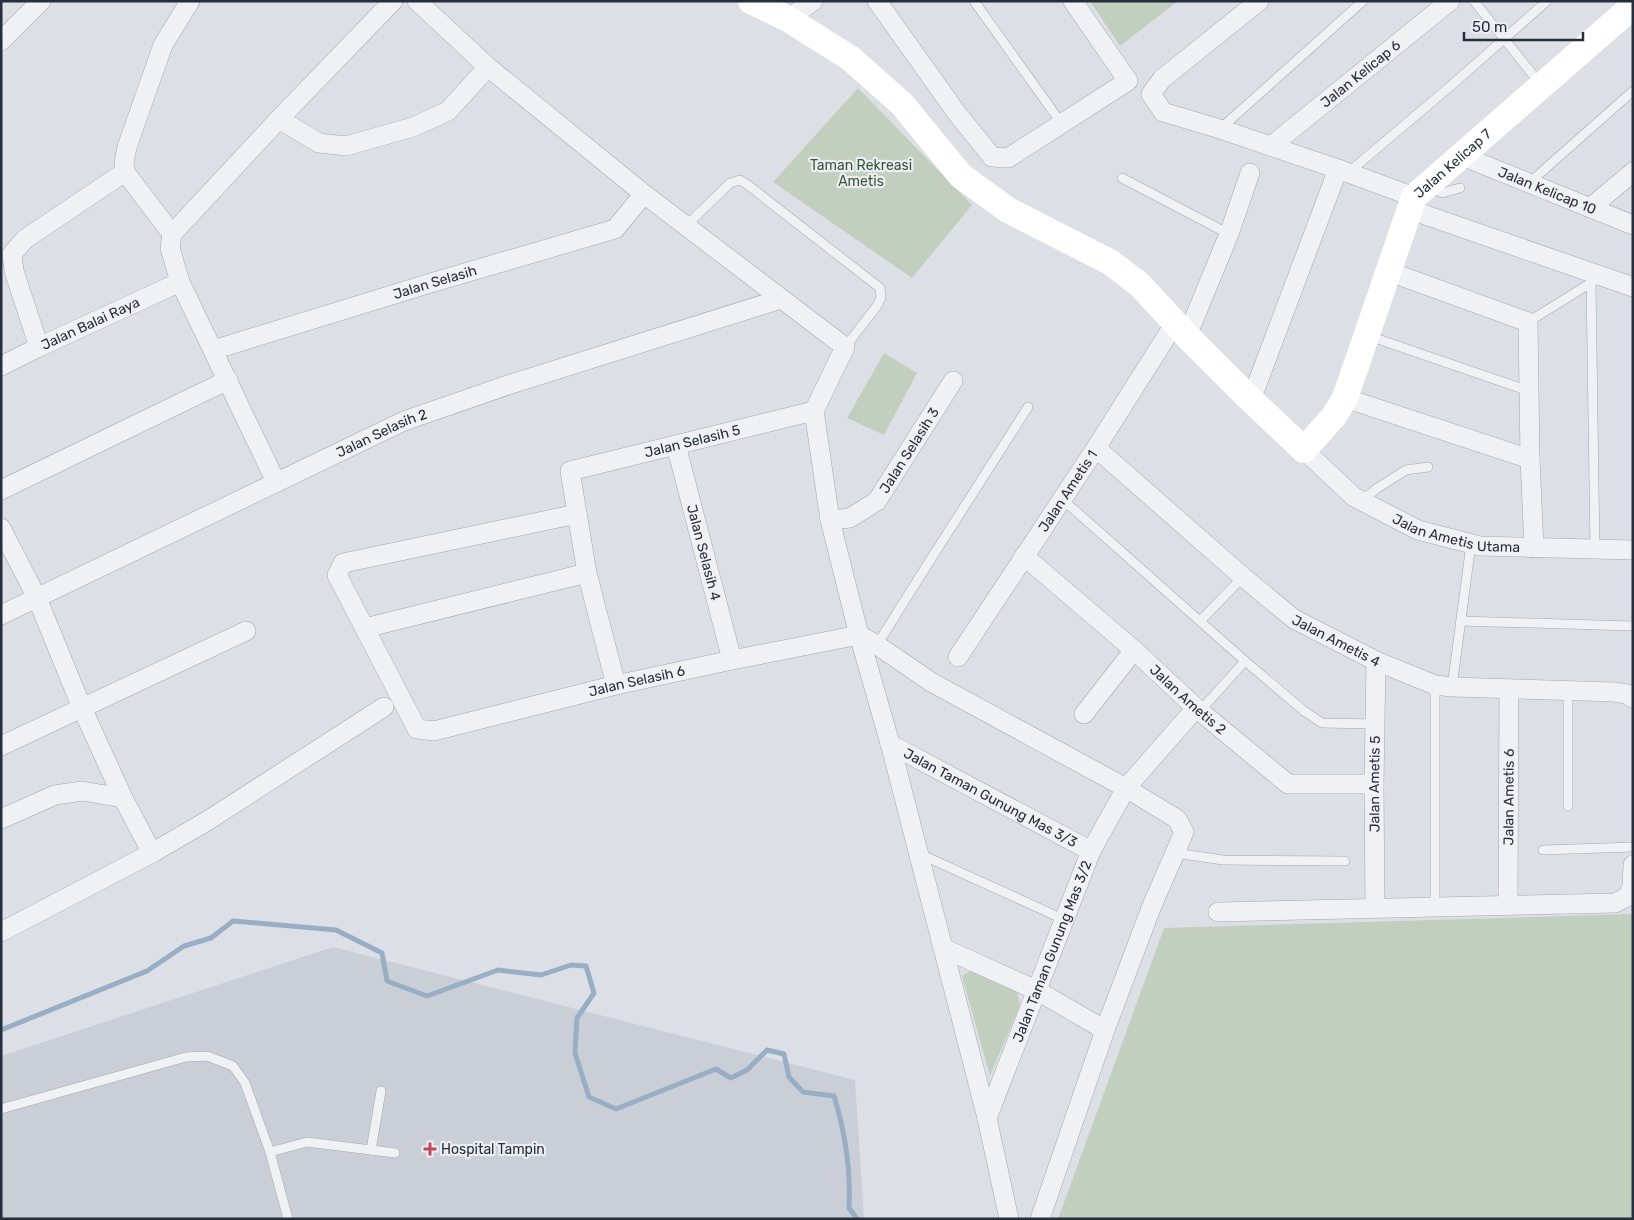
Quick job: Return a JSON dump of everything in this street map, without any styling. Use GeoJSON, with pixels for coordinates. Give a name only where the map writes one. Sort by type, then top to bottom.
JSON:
{"type":"FeatureCollection","features":[{"type":"Feature","properties":{"kind":"street"},"geometry":{"type":"LineString","coordinates":[[1,41],[41,1]]}},
{"type":"Feature","properties":{"kind":"street"},"geometry":{"type":"LineString","coordinates":[[172,234],[126,172],[124,163],[127,147],[163,45],[190,1]]}},
{"type":"Feature","properties":{"kind":"street"},"geometry":{"type":"LineString","coordinates":[[276,482],[180,282],[170,248],[172,234],[279,119],[393,1]]}},
{"type":"Feature","properties":{"kind":"street"},"geometry":{"type":"LineString","coordinates":[[417,1],[488,67],[644,194],[846,348],[814,411],[830,520],[858,635],[919,853],[986,1118],[1009,1219]]}},
{"type":"Feature","properties":{"kind":"street"},"geometry":{"type":"LineString","coordinates":[[751,1],[788,19],[850,58],[902,104],[961,176],[1008,210],[1110,262],[1140,286],[1181,330],[1304,450]]}},
{"type":"Feature","properties":{"kind":"street"},"geometry":{"type":"LineString","coordinates":[[788,19],[813,1]]}},
{"type":"Feature","properties":{"kind":"street"},"geometry":{"type":"LineString","coordinates":[[877,1],[956,112],[992,157],[1008,158],[1128,81],[1073,1]]}},
{"type":"Feature","properties":{"kind":"street"},"geometry":{"type":"LineString","coordinates":[[1259,1],[1162,79],[1151,94],[1163,112],[1220,129],[1419,196],[1596,279],[1633,287]]}},
{"type":"Feature","properties":{"kind":"street","name":"Jalan Kelicap 6"},"geometry":{"type":"LineString","coordinates":[[1271,146],[1450,1]]}},
{"type":"Feature","properties":{"kind":"street","name":"Jalan Kelicap 7"},"geometry":{"type":"LineString","coordinates":[[1304,450],[1334,416],[1345,398],[1419,196],[1633,6]]}},
{"type":"Feature","properties":{"kind":"street"},"geometry":{"type":"LineString","coordinates":[[279,119],[319,144],[346,146],[413,127],[448,111],[488,67]]}},
{"type":"Feature","properties":{"kind":"street","name":"Jalan Kelicap 10"},"geometry":{"type":"LineString","coordinates":[[1462,156],[1633,225]]}},
{"type":"Feature","properties":{"kind":"street"},"geometry":{"type":"LineString","coordinates":[[1251,400],[1343,171]]}},
{"type":"Feature","properties":{"kind":"street"},"geometry":{"type":"LineString","coordinates":[[39,347],[14,271],[12,254],[25,239],[126,172]]}},
{"type":"Feature","properties":{"kind":"street"},"geometry":{"type":"LineString","coordinates":[[1590,208],[1633,172]]}},
{"type":"Feature","properties":{"kind":"street","name":"Jalan Ametis 1"},"geometry":{"type":"LineString","coordinates":[[958,657],[1061,498],[1181,330],[1229,234],[1250,173]]}},
{"type":"Feature","properties":{"kind":"street","name":"Jalan Selasih"},"geometry":{"type":"LineString","coordinates":[[213,350],[425,284],[616,229],[644,194]]}},
{"type":"Feature","properties":{"kind":"street"},"geometry":{"type":"LineString","coordinates":[[1390,272],[1528,322],[1530,459],[1534,548]]}},
{"type":"Feature","properties":{"kind":"street","name":"Jalan Balai Raya"},"geometry":{"type":"LineString","coordinates":[[1,366],[180,282]]}},
{"type":"Feature","properties":{"kind":"street","name":"Jalan Selasih 2"},"geometry":{"type":"LineString","coordinates":[[1,615],[404,421],[508,384],[781,299]]}},
{"type":"Feature","properties":{"kind":"street"},"geometry":{"type":"LineString","coordinates":[[1,490],[228,380]]}},
{"type":"Feature","properties":{"kind":"street","name":"Jalan Selasih 3"},"geometry":{"type":"LineString","coordinates":[[830,520],[850,518],[877,501],[953,381]]}},
{"type":"Feature","properties":{"kind":"street"},"geometry":{"type":"LineString","coordinates":[[1345,398],[1530,459]]}},
{"type":"Feature","properties":{"kind":"street","name":"Jalan Selasih 5"},"geometry":{"type":"LineString","coordinates":[[577,514],[570,471],[814,411]]}},
{"type":"Feature","properties":{"kind":"street","name":"Jalan Selasih 4"},"geometry":{"type":"LineString","coordinates":[[676,445],[732,660]]}},
{"type":"Feature","properties":{"kind":"street","name":"Jalan Ametis 4"},"geometry":{"type":"LineString","coordinates":[[1096,448],[1243,577],[1294,619],[1376,661],[1443,686],[1614,692],[1627,694],[1633,698]]}},
{"type":"Feature","properties":{"kind":"street","name":"Jalan Ametis Utama"},"geometry":{"type":"LineString","coordinates":[[1304,450],[1354,497],[1418,530],[1471,544],[1534,548],[1633,550]]}},
{"type":"Feature","properties":{"kind":"street"},"geometry":{"type":"LineString","coordinates":[[587,573],[364,628],[337,575],[343,563],[577,514],[587,573],[616,686]]}},
{"type":"Feature","properties":{"kind":"street"},"geometry":{"type":"LineString","coordinates":[[1,528],[37,598],[82,708],[123,798],[152,853]]}},
{"type":"Feature","properties":{"kind":"street","name":"Jalan Ametis 2"},"geometry":{"type":"LineString","coordinates":[[1024,556],[1134,650],[1198,710],[1288,784],[1374,784]]}},
{"type":"Feature","properties":{"kind":"street","name":"Jalan Selasih 6"},"geometry":{"type":"LineString","coordinates":[[364,628],[417,729],[434,731],[616,686],[732,660],[858,635]]}},
{"type":"Feature","properties":{"kind":"street"},"geometry":{"type":"LineString","coordinates":[[1,746],[246,631]]}},
{"type":"Feature","properties":{"kind":"street"},"geometry":{"type":"LineString","coordinates":[[858,635],[877,645],[932,682],[1126,788],[1177,819],[1184,832],[1151,908],[1040,1219]]}},
{"type":"Feature","properties":{"kind":"street"},"geometry":{"type":"LineString","coordinates":[[1084,714],[1134,650]]}},
{"type":"Feature","properties":{"kind":"street","name":"Jalan Ametis 5"},"geometry":{"type":"LineString","coordinates":[[1375,908],[1374,784],[1376,661]]}},
{"type":"Feature","properties":{"kind":"street","name":"Jalan Ametis 6"},"geometry":{"type":"LineString","coordinates":[[1508,905],[1509,689]]}},
{"type":"Feature","properties":{"kind":"street"},"geometry":{"type":"LineString","coordinates":[[1,932],[152,853],[207,821],[384,708]]}},
{"type":"Feature","properties":{"kind":"street","name":"Jalan Taman Gunung Mas 3/2"},"geometry":{"type":"LineString","coordinates":[[986,1118],[1091,851],[1126,788],[1198,710]]}},
{"type":"Feature","properties":{"kind":"street","name":"Jalan Taman Gunung Mas 3/3"},"geometry":{"type":"LineString","coordinates":[[890,744],[1091,851]]}},
{"type":"Feature","properties":{"kind":"street"},"geometry":{"type":"LineString","coordinates":[[1,819],[56,795],[82,791],[123,798]]}},
{"type":"Feature","properties":{"kind":"street"},"geometry":{"type":"LineString","coordinates":[[1218,912],[1615,903],[1627,897],[1632,887],[1633,865]]}},
{"type":"Feature","properties":{"kind":"street"},"geometry":{"type":"LineString","coordinates":[[943,948],[1036,990],[1106,1030]]}},
{"type":"Feature","properties":{"kind":"lane"},"geometry":{"type":"LineString","coordinates":[[974,1],[1062,124]]}},
{"type":"Feature","properties":{"kind":"lane"},"geometry":{"type":"LineString","coordinates":[[1220,129],[1363,1]]}},
{"type":"Feature","properties":{"kind":"lane"},"geometry":{"type":"LineString","coordinates":[[1474,1],[1542,86]]}},
{"type":"Feature","properties":{"kind":"lane"},"geometry":{"type":"LineString","coordinates":[[1343,171],[1454,84],[1548,1]]}},
{"type":"Feature","properties":{"kind":"lane"},"geometry":{"type":"LineString","coordinates":[[1528,183],[1633,91]]}},
{"type":"Feature","properties":{"kind":"lane"},"geometry":{"type":"LineString","coordinates":[[1122,178],[1229,234]]}},
{"type":"Feature","properties":{"kind":"lane"},"geometry":{"type":"LineString","coordinates":[[686,226],[730,183],[740,180],[748,185],[880,288],[881,298],[877,306],[846,348]]}},
{"type":"Feature","properties":{"kind":"lane"},"geometry":{"type":"LineString","coordinates":[[1419,196],[1436,190],[1442,193],[1460,188]]}},
{"type":"Feature","properties":{"kind":"lane"},"geometry":{"type":"LineString","coordinates":[[1528,322],[1596,279]]}},
{"type":"Feature","properties":{"kind":"lane"},"geometry":{"type":"LineString","coordinates":[[1595,550],[1596,279]]}},
{"type":"Feature","properties":{"kind":"lane"},"geometry":{"type":"LineString","coordinates":[[1367,335],[1530,391]]}},
{"type":"Feature","properties":{"kind":"lane"},"geometry":{"type":"LineString","coordinates":[[877,645],[1028,407]]}},
{"type":"Feature","properties":{"kind":"lane"},"geometry":{"type":"LineString","coordinates":[[1362,501],[1376,488],[1406,470],[1428,467]]}},
{"type":"Feature","properties":{"kind":"lane"},"geometry":{"type":"LineString","coordinates":[[1061,498],[1304,711],[1322,723],[1376,724]]}},
{"type":"Feature","properties":{"kind":"lane"},"geometry":{"type":"LineString","coordinates":[[1435,906],[1443,686],[1460,621],[1471,544]]}},
{"type":"Feature","properties":{"kind":"lane"},"geometry":{"type":"LineString","coordinates":[[1200,621],[1243,577]]}},
{"type":"Feature","properties":{"kind":"lane"},"geometry":{"type":"LineString","coordinates":[[1460,621],[1633,626]]}},
{"type":"Feature","properties":{"kind":"lane"},"geometry":{"type":"LineString","coordinates":[[1198,710],[1245,661]]}},
{"type":"Feature","properties":{"kind":"lane"},"geometry":{"type":"LineString","coordinates":[[1568,690],[1568,806]]}},
{"type":"Feature","properties":{"kind":"lane"},"geometry":{"type":"LineString","coordinates":[[1543,850],[1633,847]]}},
{"type":"Feature","properties":{"kind":"lane"},"geometry":{"type":"LineString","coordinates":[[919,853],[1064,919]]}},
{"type":"Feature","properties":{"kind":"lane"},"geometry":{"type":"LineString","coordinates":[[1175,853],[1223,860],[1345,861]]}},
{"type":"Feature","properties":{"kind":"lane"},"geometry":{"type":"LineString","coordinates":[[1,1109],[186,1058],[207,1056],[233,1066],[245,1083],[270,1152],[288,1219]]}},
{"type":"Feature","properties":{"kind":"lane"},"geometry":{"type":"LineString","coordinates":[[371,1150],[380,1091]]}},
{"type":"Feature","properties":{"kind":"lane"},"geometry":{"type":"LineString","coordinates":[[270,1152],[307,1142],[395,1153]]}},
{"type":"Feature","properties":{"kind":"shaded area","name":"Hospital Tampin"},"geometry":{"type":"Polygon","coordinates":[[[333,947],[855,1080],[864,1219],[1,1219],[1,1056],[333,947]]]}},
{"type":"Feature","properties":{"kind":"green space"},"geometry":{"type":"Polygon","coordinates":[[[1090,1],[1178,1],[1120,46],[1090,1]]]}},
{"type":"Feature","properties":{"kind":"green space","name":"Taman Rekreasi Ametis"},"geometry":{"type":"Polygon","coordinates":[[[858,88],[972,205],[912,278],[773,182],[858,88]]]}},
{"type":"Feature","properties":{"kind":"green space"},"geometry":{"type":"Polygon","coordinates":[[[884,353],[917,373],[884,435],[847,418],[884,353]]]}},
{"type":"Feature","properties":{"kind":"green space"},"geometry":{"type":"Polygon","coordinates":[[[1633,914],[1633,1219],[1058,1219],[1164,928],[1633,914]]]}},
{"type":"Feature","properties":{"kind":"green space"},"geometry":{"type":"Polygon","coordinates":[[[973,969],[1017,990],[1020,1005],[990,1076],[962,976],[973,969]]]}},
{"type":"Feature","properties":{"kind":"waterway"},"geometry":{"type":"LineString","coordinates":[[1,1030],[147,971],[184,946],[211,938],[233,921],[336,930],[382,953],[387,981],[427,996],[498,970],[541,975],[571,965],[586,966],[594,993],[577,1018],[575,1053],[589,1097],[616,1109],[716,1069],[731,1078],[747,1070],[767,1050],[784,1054],[789,1077],[803,1092],[834,1096],[846,1151],[849,1208],[857,1219]]}},
{"type":"Feature","properties":{"kind":"place","name":"Hospital Tampin"},"geometry":{"type":"Point","coordinates":[430,1149]}}]}
